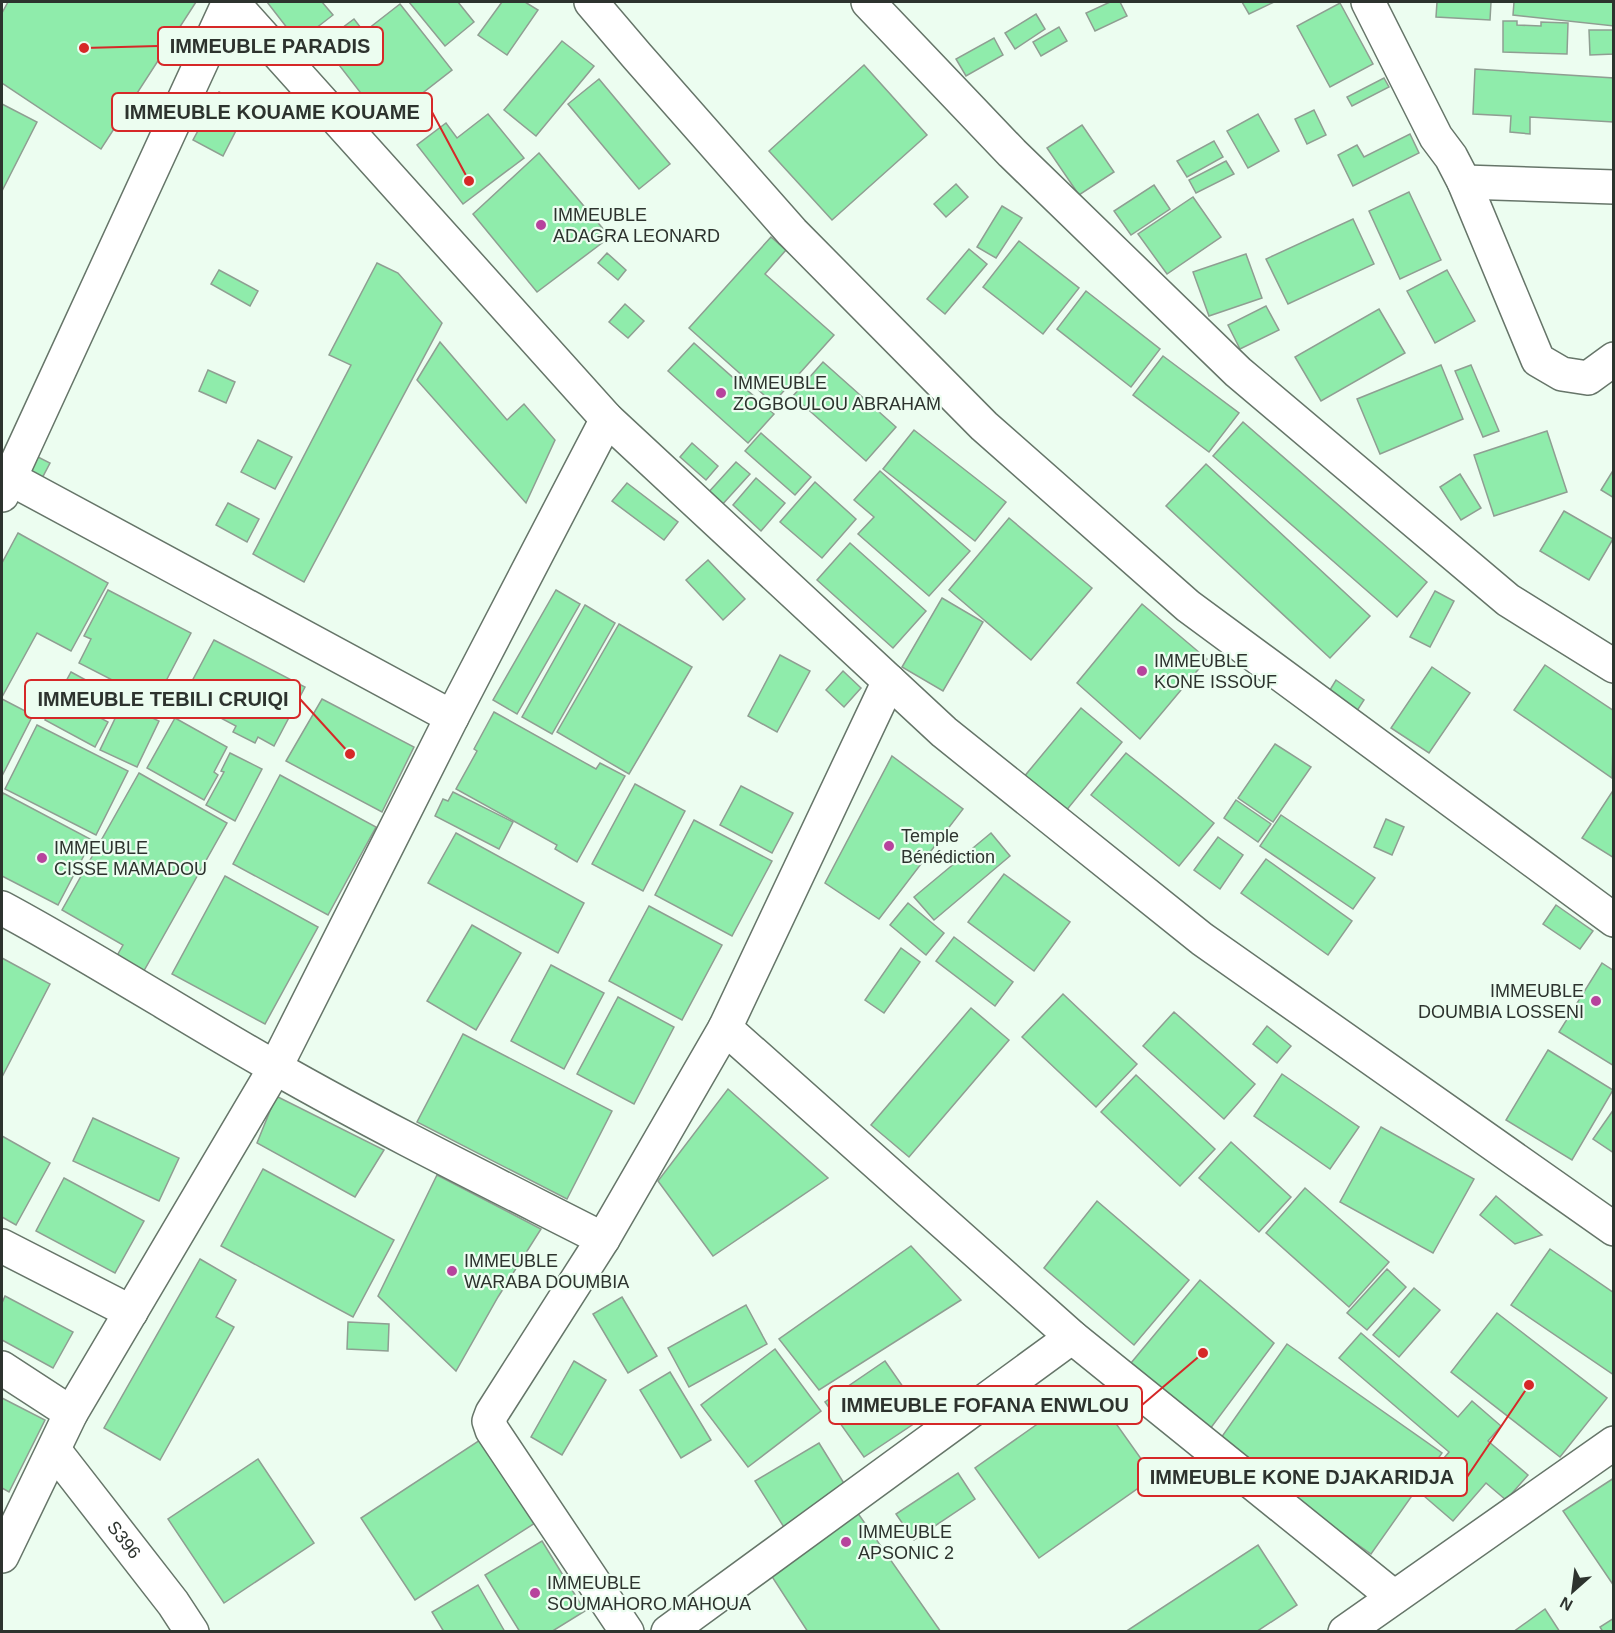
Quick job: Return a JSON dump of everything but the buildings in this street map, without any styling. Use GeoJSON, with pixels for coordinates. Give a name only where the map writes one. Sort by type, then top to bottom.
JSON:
{"type":"FeatureCollection","features":[{"type":"Feature","properties":{"kind":"street"},"geometry":{"type":"LineString","coordinates":[[452,717],[4,483],[230,2],[607,419],[944,732],[1202,939],[1613,1228]]}},
{"type":"Feature","properties":{"kind":"street"},"geometry":{"type":"LineString","coordinates":[[591,2],[792,232],[984,426],[1188,606],[1614,920]]}},
{"type":"Feature","properties":{"kind":"street"},"geometry":{"type":"LineString","coordinates":[[868,2],[1012,153],[1238,372],[1508,600],[1614,666]]}},
{"type":"Feature","properties":{"kind":"street"},"geometry":{"type":"LineString","coordinates":[[1368,2],[1436,137],[1451,157],[1464,182],[1538,360],[1562,375],[1588,378],[1614,359]]}},
{"type":"Feature","properties":{"kind":"street"},"geometry":{"type":"LineString","coordinates":[[1464,182],[1614,188]]}},
{"type":"Feature","properties":{"kind":"street"},"geometry":{"type":"LineString","coordinates":[[2,1556],[71,1413],[275,1068],[452,717],[607,419]]}},
{"type":"Feature","properties":{"kind":"street"},"geometry":{"type":"LineString","coordinates":[[627,1632],[492,1430],[489,1421],[603,1239],[725,1028],[890,681]]}},
{"type":"Feature","properties":{"kind":"street"},"geometry":{"type":"LineString","coordinates":[[2,908],[61,940],[275,1068],[393,1133],[603,1239]]}},
{"type":"Feature","properties":{"kind":"street"},"geometry":{"type":"LineString","coordinates":[[725,1028],[1072,1337],[1394,1597]]}},
{"type":"Feature","properties":{"kind":"street"},"geometry":{"type":"LineString","coordinates":[[2,1246],[131,1312]]}},
{"type":"Feature","properties":{"kind":"street"},"geometry":{"type":"LineString","coordinates":[[668,1632],[1072,1337]]}},
{"type":"Feature","properties":{"kind":"street"},"geometry":{"type":"LineString","coordinates":[[2,1368],[71,1413]]}},
{"type":"Feature","properties":{"kind":"street"},"geometry":{"type":"LineString","coordinates":[[1345,1632],[1614,1443]]}},
{"type":"Feature","properties":{"kind":"street","name":"S396"},"geometry":{"type":"LineString","coordinates":[[54,1450],[173,1603],[192,1632]]}},
{"type":"Feature","properties":{"kind":"place","name":"IMMEUBLE PARADIS"},"geometry":{"type":"Point","coordinates":[84,48]}},
{"type":"Feature","properties":{"kind":"place","name":"IMMEUBLE KOUAME KOUAME"},"geometry":{"type":"Point","coordinates":[469,181]}},
{"type":"Feature","properties":{"kind":"place","name":"IMMEUBLE ADAGRA LEONARD"},"geometry":{"type":"Point","coordinates":[541,225]}},
{"type":"Feature","properties":{"kind":"place","name":"IMMEUBLE ZOGBOULOU ABRAHAM"},"geometry":{"type":"Point","coordinates":[721,393]}},
{"type":"Feature","properties":{"kind":"place","name":"IMMEUBLE KONE ISSOUF"},"geometry":{"type":"Point","coordinates":[1142,671]}},
{"type":"Feature","properties":{"kind":"place","name":"IMMEUBLE TEBILI CRUIQI"},"geometry":{"type":"Point","coordinates":[350,754]}},
{"type":"Feature","properties":{"kind":"place","name":"Temple Bénédiction"},"geometry":{"type":"Point","coordinates":[889,846]}},
{"type":"Feature","properties":{"kind":"place","name":"IMMEUBLE CISSE MAMADOU"},"geometry":{"type":"Point","coordinates":[42,858]}},
{"type":"Feature","properties":{"kind":"place","name":"IMMEUBLE DOUMBIA LOSSENI"},"geometry":{"type":"Point","coordinates":[1596,1001]}},
{"type":"Feature","properties":{"kind":"place","name":"IMMEUBLE WARABA DOUMBIA"},"geometry":{"type":"Point","coordinates":[452,1271]}},
{"type":"Feature","properties":{"kind":"place","name":"IMMEUBLE FOFANA ENWLOU"},"geometry":{"type":"Point","coordinates":[1203,1353]}},
{"type":"Feature","properties":{"kind":"place","name":"IMMEUBLE KONE DJAKARIDJA"},"geometry":{"type":"Point","coordinates":[1529,1385]}},
{"type":"Feature","properties":{"kind":"place","name":"IMMEUBLE APSONIC 2"},"geometry":{"type":"Point","coordinates":[846,1542]}},
{"type":"Feature","properties":{"kind":"place","name":"IMMEUBLE SOUMAHORO MAHOUA"},"geometry":{"type":"Point","coordinates":[535,1593]}}]}
